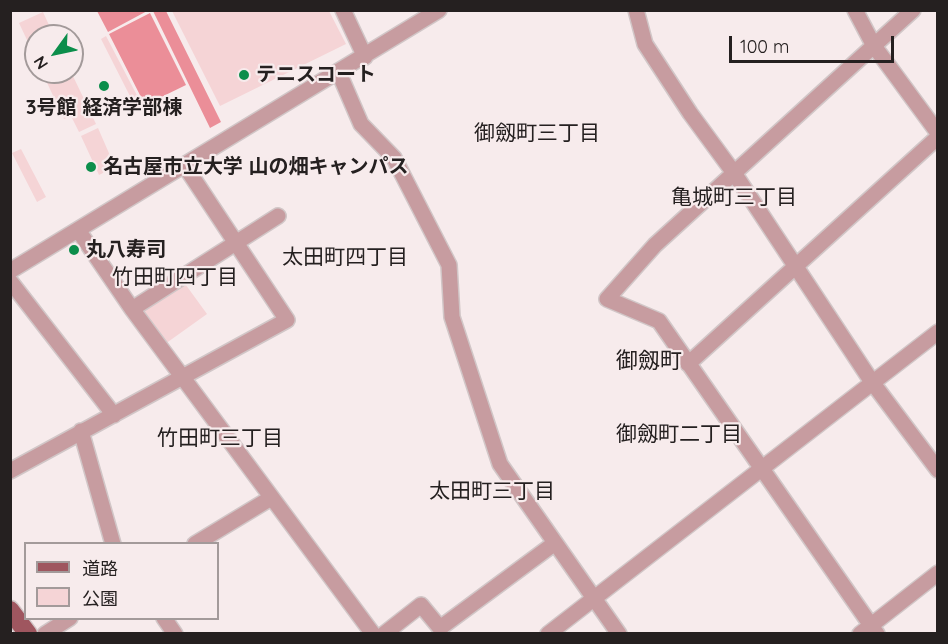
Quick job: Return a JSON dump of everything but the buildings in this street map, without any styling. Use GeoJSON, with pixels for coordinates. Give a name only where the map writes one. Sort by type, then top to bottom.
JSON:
{"type":"FeatureCollection","features":[{"type":"Feature","properties":{"kind":"main road"},"geometry":{"type":"LineString","coordinates":[[10,610],[28,633]]}},
{"type":"Feature","properties":{"kind":"street"},"geometry":{"type":"LineString","coordinates":[[343,10],[365,57]]}},
{"type":"Feature","properties":{"kind":"street"},"geometry":{"type":"LineString","coordinates":[[10,271],[339,73],[439,10]]}},
{"type":"Feature","properties":{"kind":"street"},"geometry":{"type":"LineString","coordinates":[[688,364],[938,135],[874,46],[855,10]]}},
{"type":"Feature","properties":{"kind":"street"},"geometry":{"type":"LineString","coordinates":[[913,10],[655,245],[607,299],[659,321],[817,548],[869,630],[938,573]]}},
{"type":"Feature","properties":{"kind":"street"},"geometry":{"type":"LineString","coordinates":[[640,12],[645,44],[690,113],[734,173],[794,268],[872,382],[938,470]]}},
{"type":"Feature","properties":{"kind":"street"},"geometry":{"type":"LineString","coordinates":[[339,73],[361,124],[394,158],[449,265],[452,317],[478,389],[484,419],[500,464],[619,633]]}},
{"type":"Feature","properties":{"kind":"street"},"geometry":{"type":"LineString","coordinates":[[10,471],[81,431],[184,379],[287,320],[185,166]]}},
{"type":"Feature","properties":{"kind":"street"},"geometry":{"type":"LineString","coordinates":[[132,309],[278,216]]}},
{"type":"Feature","properties":{"kind":"street"},"geometry":{"type":"LineString","coordinates":[[78,230],[132,309],[373,633]]}},
{"type":"Feature","properties":{"kind":"street"},"geometry":{"type":"LineString","coordinates":[[10,281],[114,415]]}},
{"type":"Feature","properties":{"kind":"street"},"geometry":{"type":"LineString","coordinates":[[548,633],[938,332]]}},
{"type":"Feature","properties":{"kind":"street"},"geometry":{"type":"LineString","coordinates":[[81,431],[113,542]]}},
{"type":"Feature","properties":{"kind":"street"},"geometry":{"type":"LineString","coordinates":[[197,542],[271,498]]}},
{"type":"Feature","properties":{"kind":"street"},"geometry":{"type":"LineString","coordinates":[[384,633],[421,605],[440,628],[555,543]]}},
{"type":"Feature","properties":{"kind":"street"},"geometry":{"type":"LineString","coordinates":[[45,633],[66,620]]}},
{"type":"Feature","properties":{"kind":"street"},"geometry":{"type":"LineString","coordinates":[[165,620],[175,633]]}},
{"type":"Feature","properties":{"kind":"green space","name":"テニスコート"},"geometry":{"type":"Polygon","coordinates":[[[172,11],[329,11],[346,44],[220,106],[172,11]]]}},
{"type":"Feature","properties":{"kind":"green space"},"geometry":{"type":"Polygon","coordinates":[[[43,12],[48,24],[24,24],[24,34],[19,23],[43,12]]]}},
{"type":"Feature","properties":{"kind":"green space"},"geometry":{"type":"Polygon","coordinates":[[[106,36],[142,105],[136,108],[101,39],[106,36]]]}},
{"type":"Feature","properties":{"kind":"green space"},"geometry":{"type":"Polygon","coordinates":[[[48,84],[77,84],[96,124],[79,132],[71,116],[64,119],[48,84]]]}},
{"type":"Feature","properties":{"kind":"green space"},"geometry":{"type":"Polygon","coordinates":[[[98,128],[115,167],[99,175],[81,136],[98,128]]]}},
{"type":"Feature","properties":{"kind":"green space"},"geometry":{"type":"Polygon","coordinates":[[[21,149],[46,197],[37,202],[12,153],[21,149]]]}},
{"type":"Feature","properties":{"kind":"green space"},"geometry":{"type":"Polygon","coordinates":[[[183,281],[207,314],[165,344],[139,310],[183,281]]]}},
{"type":"Feature","properties":{"kind":"shaded area"},"geometry":{"type":"Polygon","coordinates":[[[97,10],[149,10],[108,32],[97,11],[97,10]]]}},
{"type":"Feature","properties":{"kind":"shaded area"},"geometry":{"type":"Polygon","coordinates":[[[153,11],[166,11],[221,122],[210,128],[153,11]]]}},
{"type":"Feature","properties":{"kind":"shaded area"},"geometry":{"type":"Polygon","coordinates":[[[150,13],[186,85],[145,105],[109,34],[150,13]]]}},
{"type":"Feature","properties":{"kind":"place","name":"テニスコート"},"geometry":{"type":"Point","coordinates":[244,75]}},
{"type":"Feature","properties":{"kind":"place","name":"3号館 経済学部棟"},"geometry":{"type":"Point","coordinates":[104,86]}},
{"type":"Feature","properties":{"kind":"place","name":"名古屋市立大学 山の畑キャンパス"},"geometry":{"type":"Point","coordinates":[91,167]}},
{"type":"Feature","properties":{"kind":"place","name":"丸八寿司"},"geometry":{"type":"Point","coordinates":[74,250]}},
{"type":"Feature","properties":{"kind":"district","name":"御劔町三丁目"},"geometry":{"type":"Point","coordinates":[537,134]}},
{"type":"Feature","properties":{"kind":"district","name":"亀城町三丁目"},"geometry":{"type":"Point","coordinates":[734,198]}},
{"type":"Feature","properties":{"kind":"district","name":"太田町四丁目"},"geometry":{"type":"Point","coordinates":[345,258]}},
{"type":"Feature","properties":{"kind":"district","name":"竹田町四丁目"},"geometry":{"type":"Point","coordinates":[175,278]}},
{"type":"Feature","properties":{"kind":"district","name":"御劔町"},"geometry":{"type":"Point","coordinates":[649,361]}},
{"type":"Feature","properties":{"kind":"district","name":"御劔町二丁目"},"geometry":{"type":"Point","coordinates":[679,435]}},
{"type":"Feature","properties":{"kind":"district","name":"竹田町三丁目"},"geometry":{"type":"Point","coordinates":[220,439]}},
{"type":"Feature","properties":{"kind":"district","name":"太田町三丁目"},"geometry":{"type":"Point","coordinates":[492,492]}}]}
